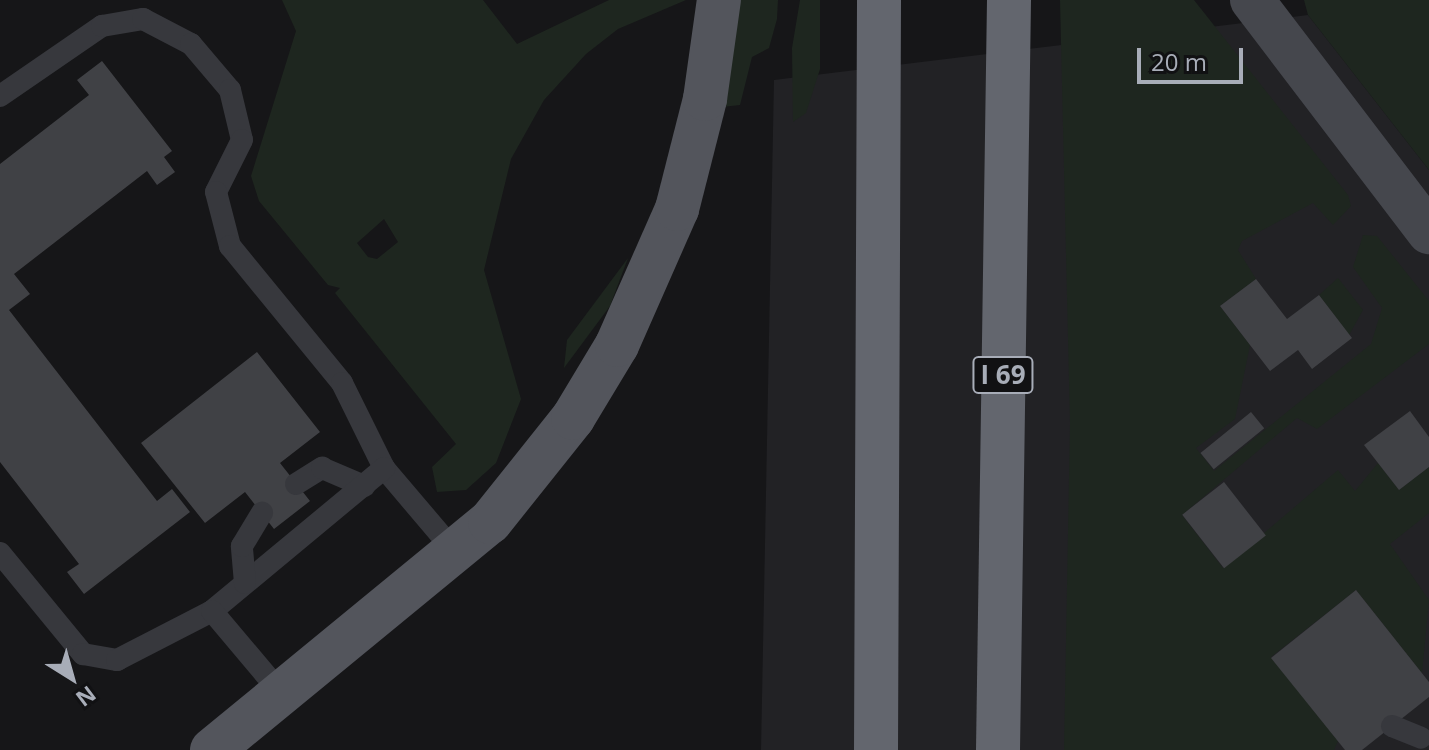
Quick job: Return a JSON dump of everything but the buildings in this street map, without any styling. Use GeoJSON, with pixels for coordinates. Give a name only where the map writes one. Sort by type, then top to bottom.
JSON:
{"type":"FeatureCollection","features":[{"type":"Feature","properties":{"kind":"highway"},"geometry":{"type":"LineString","coordinates":[[876,750],[879,0]]}},
{"type":"Feature","properties":{"kind":"highway","name":"I 69"},"geometry":{"type":"LineString","coordinates":[[998,750],[1009,0]]}},
{"type":"Feature","properties":{"kind":"main road"},"geometry":{"type":"LineString","coordinates":[[212,750],[456,553],[503,509],[573,418],[648,282],[693,154],[719,0]]}},
{"type":"Feature","properties":{"kind":"main road"},"geometry":{"type":"LineString","coordinates":[[1252,0],[1429,232]]}},
{"type":"Feature","properties":{"kind":"lane"},"geometry":{"type":"LineString","coordinates":[[0,96],[102,26],[143,19],[191,44],[230,90],[242,140],[216,192],[224,234],[361,411],[384,468],[456,553]]}},
{"type":"Feature","properties":{"kind":"lane"},"geometry":{"type":"LineString","coordinates":[[296,484],[322,468],[364,486]]}},
{"type":"Feature","properties":{"kind":"lane"},"geometry":{"type":"LineString","coordinates":[[0,553],[83,654],[117,660],[212,611],[384,468]]}},
{"type":"Feature","properties":{"kind":"lane"},"geometry":{"type":"LineString","coordinates":[[245,583],[242,546],[262,513]]}},
{"type":"Feature","properties":{"kind":"lane"},"geometry":{"type":"LineString","coordinates":[[212,611],[282,694]]}},
{"type":"Feature","properties":{"kind":"lane"},"geometry":{"type":"LineString","coordinates":[[1392,726],[1420,740]]}},
{"type":"Feature","properties":{"kind":"shaded area"},"geometry":{"type":"Polygon","coordinates":[[[282,0],[483,0],[517,44],[609,0],[686,0],[618,29],[586,54],[544,100],[511,159],[484,270],[521,399],[496,463],[466,490],[437,492],[432,467],[456,444],[335,293],[340,288],[328,285],[259,201],[251,176],[296,31],[282,0]],[[384,219],[357,243],[368,257],[377,259],[398,242],[384,219]]]}},
{"type":"Feature","properties":{"kind":"shaded area"},"geometry":{"type":"Polygon","coordinates":[[[735,0],[778,0],[777,19],[769,48],[752,57],[740,105],[722,107],[735,0]]]}},
{"type":"Feature","properties":{"kind":"shaded area"},"geometry":{"type":"Polygon","coordinates":[[[800,0],[820,0],[820,69],[806,113],[793,122],[792,48],[800,0]]]}},
{"type":"Feature","properties":{"kind":"shaded area"},"geometry":{"type":"Polygon","coordinates":[[[1060,0],[1194,0],[1348,195],[1351,206],[1333,225],[1313,203],[1242,241],[1238,250],[1256,279],[1220,306],[1250,345],[1235,419],[1196,448],[1214,471],[1371,344],[1382,308],[1353,267],[1363,235],[1377,236],[1429,301],[1429,344],[1317,429],[1297,418],[1182,515],[1223,568],[1338,470],[1355,491],[1378,463],[1399,490],[1429,467],[1429,513],[1390,544],[1429,600],[1422,673],[1356,590],[1271,657],[1338,741],[1334,750],[1064,750],[1070,423],[1060,0]]]}},
{"type":"Feature","properties":{"kind":"shaded area"},"geometry":{"type":"Polygon","coordinates":[[[1304,0],[1429,0],[1429,170],[1308,15],[1304,0]]]}},
{"type":"Feature","properties":{"kind":"shaded area"},"geometry":{"type":"Polygon","coordinates":[[[1308,15],[1429,170],[1429,750],[761,750],[774,80],[1308,15]]]}},
{"type":"Feature","properties":{"kind":"shaded area"},"geometry":{"type":"Polygon","coordinates":[[[628,258],[610,306],[564,368],[567,340],[628,258]]]}},
{"type":"Feature","properties":{"kind":"shaded area"},"geometry":{"type":"Polygon","coordinates":[[[1338,278],[1363,310],[1349,335],[1319,295],[1338,278]]]}}]}
